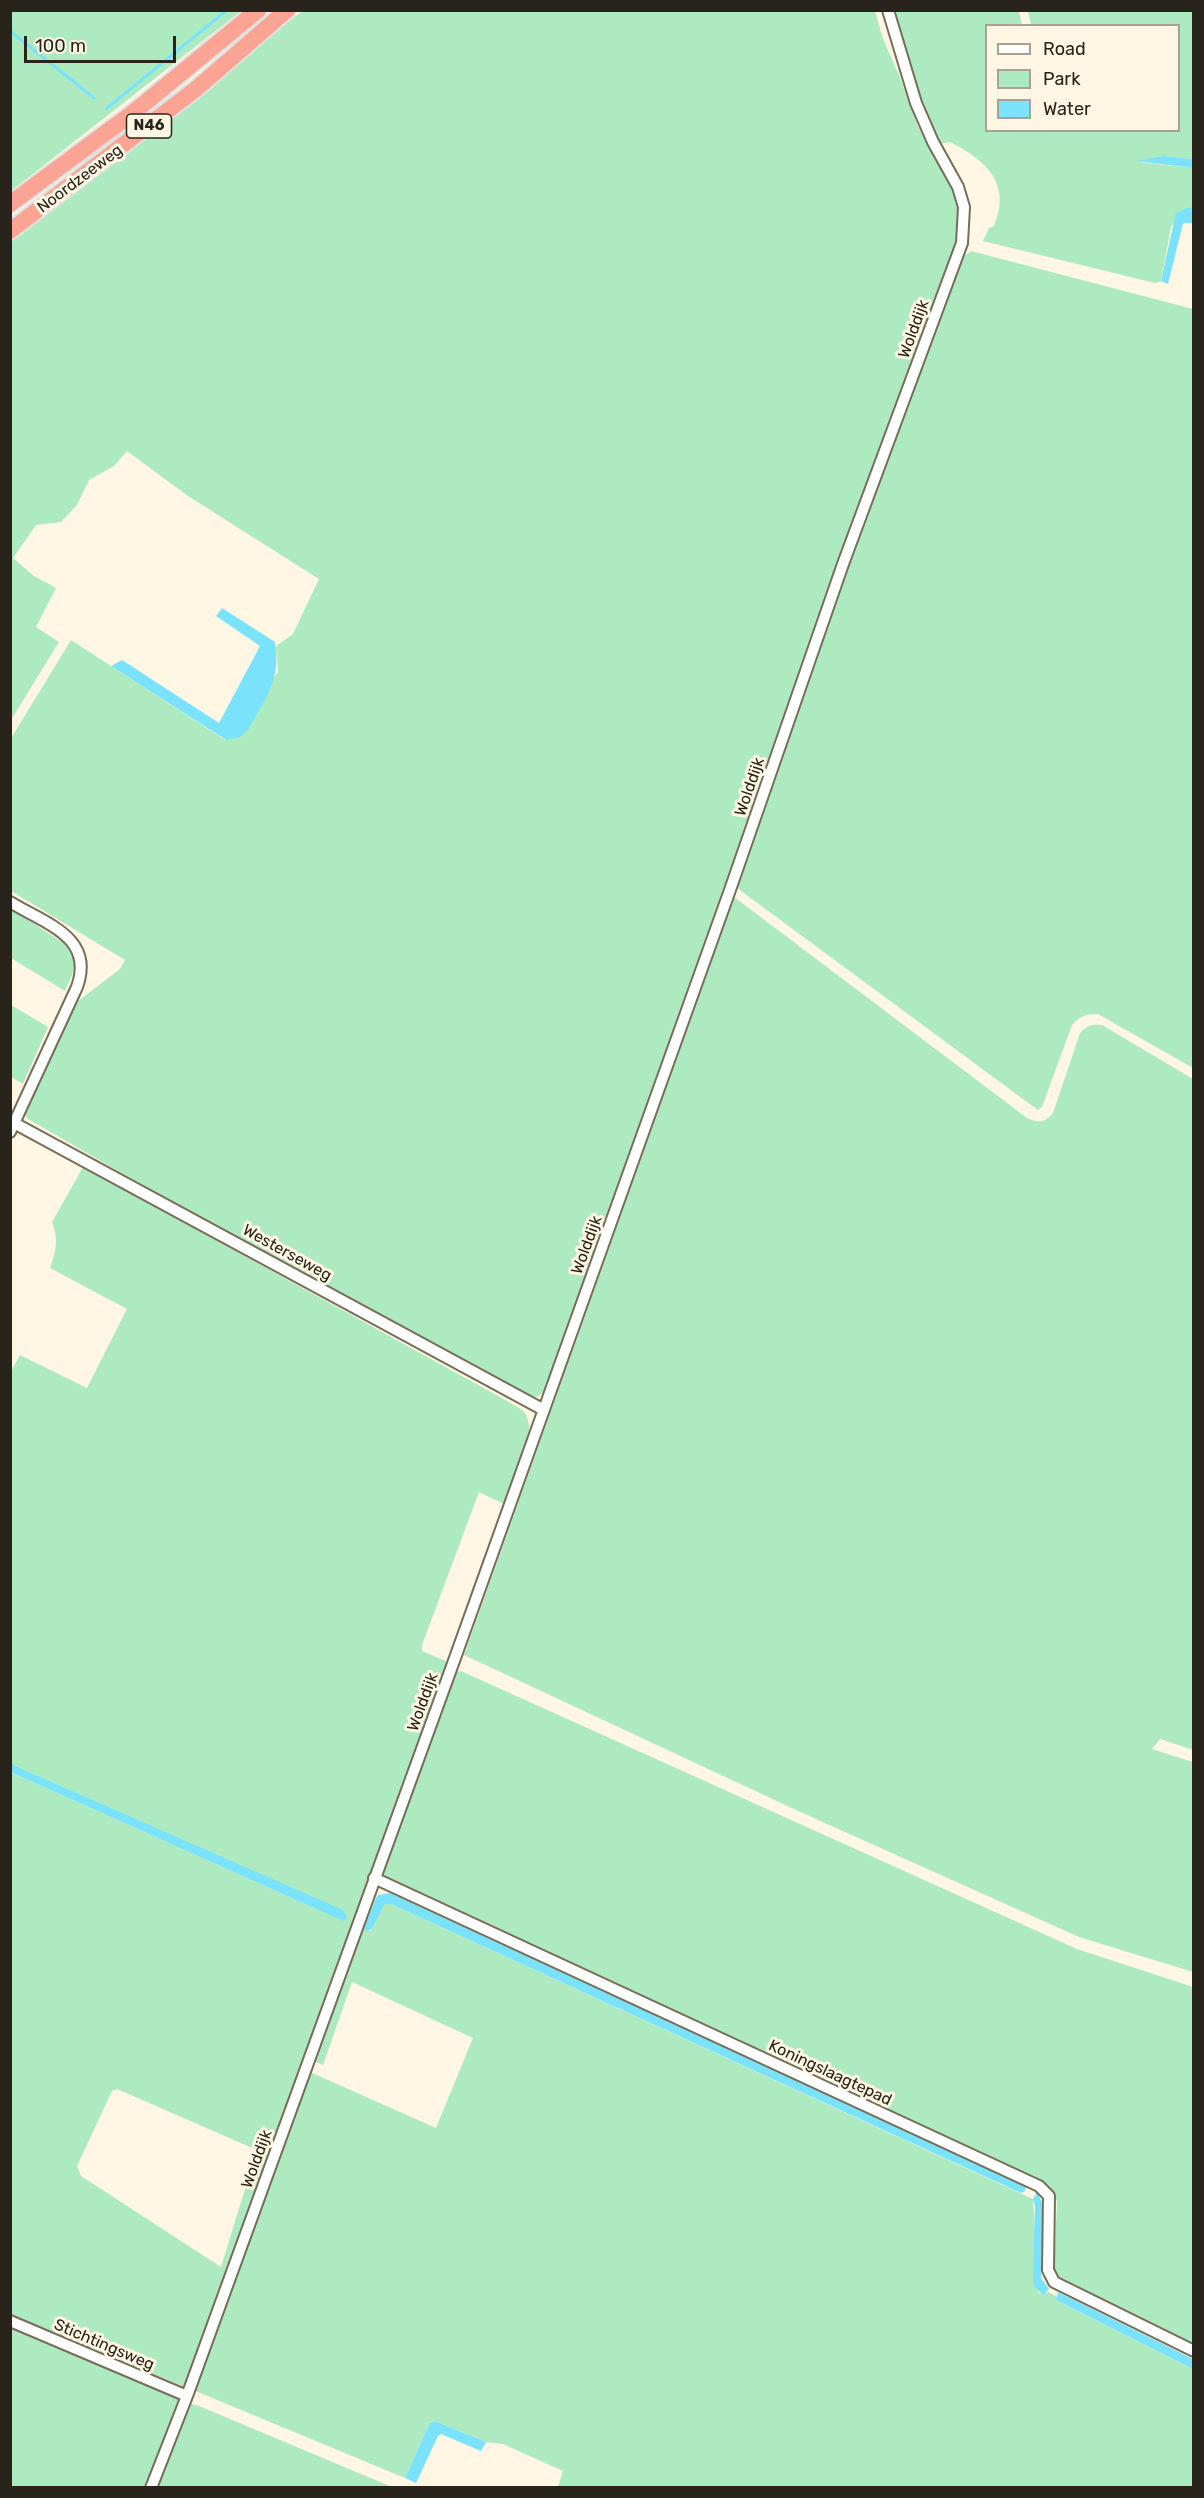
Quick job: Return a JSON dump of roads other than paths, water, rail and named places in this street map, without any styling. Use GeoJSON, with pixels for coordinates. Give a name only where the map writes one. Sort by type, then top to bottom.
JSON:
{"type":"FeatureCollection","features":[{"type":"Feature","properties":{"kind":"highway","name":"Noordzeeweg"},"geometry":{"type":"LineString","coordinates":[[10,204],[134,112],[258,10]]}},
{"type":"Feature","properties":{"kind":"highway","name":"Noordzeeweg"},"geometry":{"type":"LineString","coordinates":[[10,231],[186,96],[287,10]]}},
{"type":"Feature","properties":{"kind":"street","name":"Wolddijk"},"geometry":{"type":"LineString","coordinates":[[151,2487],[187,2396],[544,1410],[843,564],[962,243],[964,207],[958,188],[916,104],[888,10]]}},
{"type":"Feature","properties":{"kind":"street","name":"Westerseweg"},"geometry":{"type":"LineString","coordinates":[[10,902],[68,937],[81,956],[82,965],[77,987],[12,1128],[544,1410]]}},
{"type":"Feature","properties":{"kind":"street","name":"Koningslaagtepad"},"geometry":{"type":"LineString","coordinates":[[374,1878],[1039,2186],[1049,2196],[1048,2270],[1054,2282],[1194,2351]]}},
{"type":"Feature","properties":{"kind":"street","name":"Stichtingsweg"},"geometry":{"type":"LineString","coordinates":[[10,2321],[187,2396]]}},
{"type":"Feature","properties":{"kind":"water"},"geometry":{"type":"Polygon","coordinates":[[[1164,156],[1193,159],[1193,168],[1136,161],[1164,156]]]}},
{"type":"Feature","properties":{"kind":"water"},"geometry":{"type":"Polygon","coordinates":[[[1190,207],[1193,208],[1193,223],[1183,223],[1168,284],[1161,281],[1176,213],[1190,207]]]}},
{"type":"Feature","properties":{"kind":"water"},"geometry":{"type":"Polygon","coordinates":[[[222,608],[275,642],[276,656],[274,678],[248,730],[240,737],[226,740],[111,666],[122,660],[219,723],[260,646],[216,616],[222,608]]]}},
{"type":"Feature","properties":{"kind":"water"},"geometry":{"type":"Polygon","coordinates":[[[11,1764],[343,1910],[347,1917],[344,1921],[316,1909],[24,1778],[11,1772],[11,1764]]]}},
{"type":"Feature","properties":{"kind":"water"},"geometry":{"type":"Polygon","coordinates":[[[390,1893],[1026,2186],[1025,2191],[1021,2193],[391,1904],[385,1904],[372,1929],[367,1931],[364,1928],[376,1898],[378,1895],[390,1893]]]}},
{"type":"Feature","properties":{"kind":"water"},"geometry":{"type":"Polygon","coordinates":[[[1037,2192],[1043,2204],[1041,2278],[1049,2289],[1043,2295],[1034,2286],[1033,2278],[1035,2206],[1033,2199],[1037,2192]]]}},
{"type":"Feature","properties":{"kind":"water"},"geometry":{"type":"Polygon","coordinates":[[[1058,2292],[1193,2359],[1193,2369],[1058,2301],[1056,2299],[1058,2292]]]}},
{"type":"Feature","properties":{"kind":"water"},"geometry":{"type":"Polygon","coordinates":[[[435,2421],[486,2442],[481,2451],[441,2434],[416,2483],[405,2478],[430,2423],[435,2421]]]}},
{"type":"Feature","properties":{"kind":"waterway"},"geometry":{"type":"LineString","coordinates":[[106,109],[227,10]]}},
{"type":"Feature","properties":{"kind":"waterway"},"geometry":{"type":"LineString","coordinates":[[10,31],[94,98]]}}]}
